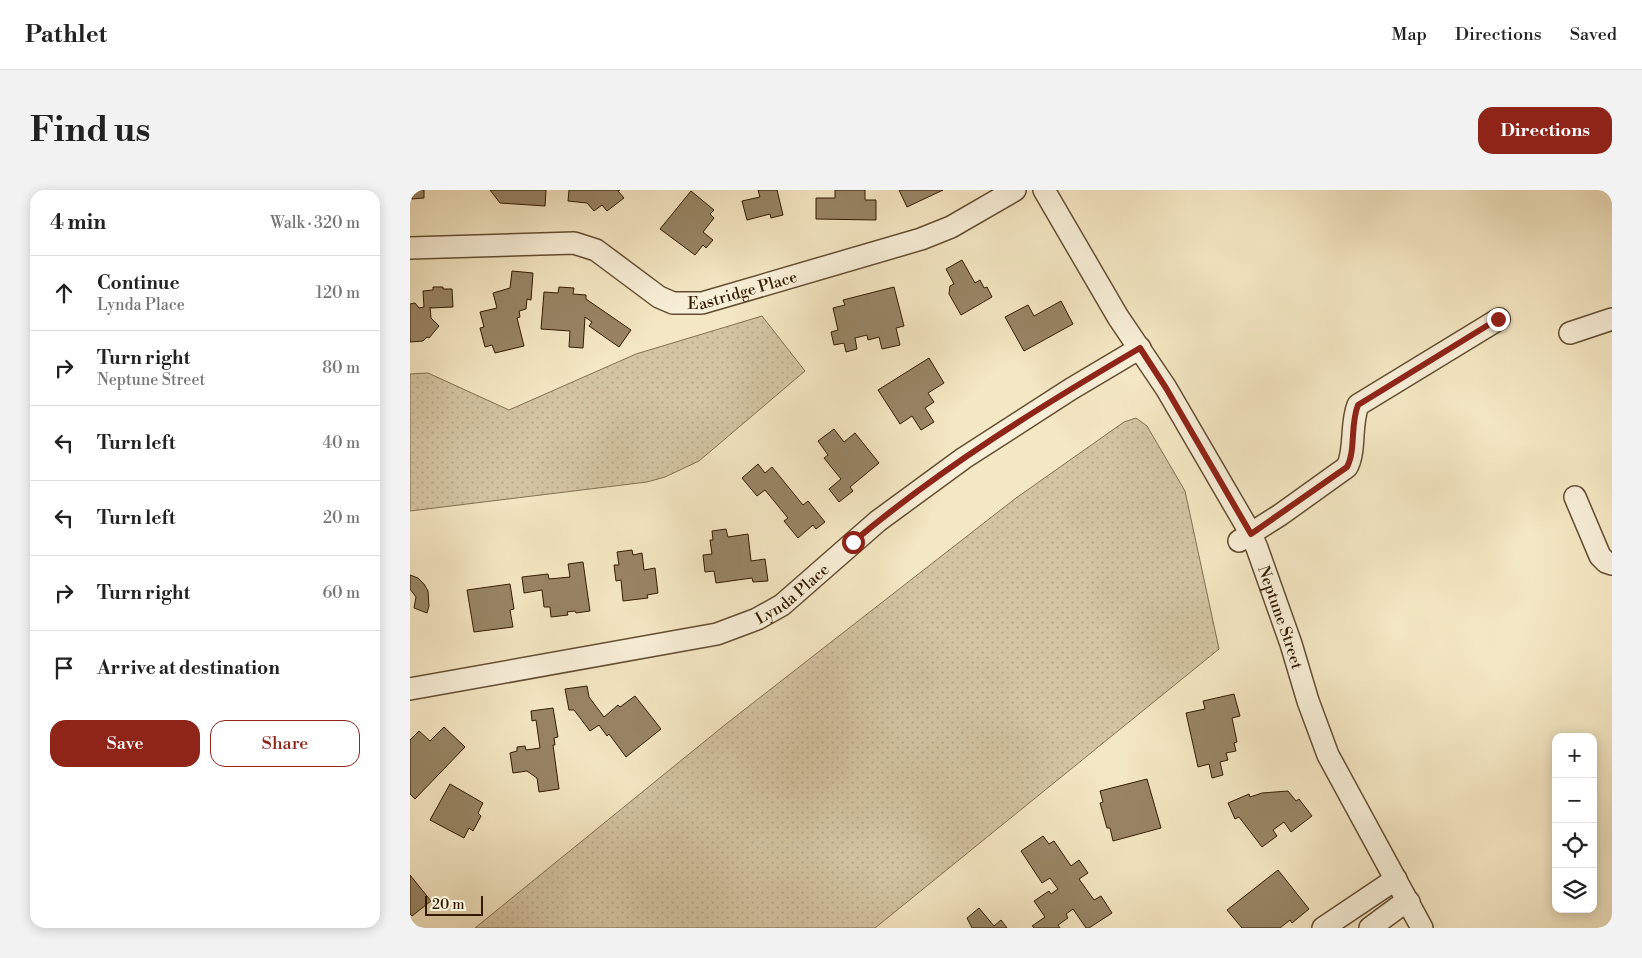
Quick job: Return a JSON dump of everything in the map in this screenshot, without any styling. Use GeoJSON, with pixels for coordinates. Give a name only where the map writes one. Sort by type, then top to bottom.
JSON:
{"type":"FeatureCollection","features":[{"type":"Feature","properties":{"kind":"street","name":"Eastridge Place"},"geometry":{"type":"LineString","coordinates":[[410,248],[574,243],[596,250],[659,297],[673,303],[702,304],[930,236],[951,227],[1015,190]]}},
{"type":"Feature","properties":{"kind":"street","name":"Neptune Street"},"geometry":{"type":"LineString","coordinates":[[1044,190],[1137,350],[1166,388],[1245,538],[1257,548],[1285,646],[1308,701],[1316,739],[1328,755],[1337,772],[1403,905],[1422,928]]}},
{"type":"Feature","properties":{"kind":"street"},"geometry":{"type":"LineString","coordinates":[[1245,538],[1347,467],[1350,462],[1352,427],[1358,405],[1498,319]]}},
{"type":"Feature","properties":{"kind":"street"},"geometry":{"type":"LineString","coordinates":[[1570,334],[1612,319]]}},
{"type":"Feature","properties":{"kind":"street","name":"Lynda Place"},"geometry":{"type":"LineString","coordinates":[[410,689],[717,634],[757,620],[782,605],[878,521],[964,458],[1137,350]]}},
{"type":"Feature","properties":{"kind":"street"},"geometry":{"type":"LineString","coordinates":[[1575,497],[1600,556],[1606,562],[1612,564]]}},
{"type":"Feature","properties":{"kind":"street"},"geometry":{"type":"LineString","coordinates":[[1323,928],[1391,883]]}},
{"type":"Feature","properties":{"kind":"street","name":"Neptune Street"},"geometry":{"type":"LineString","coordinates":[[1403,905],[1409,928]]}},
{"type":"Feature","properties":{"kind":"street"},"geometry":{"type":"LineString","coordinates":[[1370,928],[1403,905]]}},
{"type":"Feature","properties":{"kind":"shaded area"},"geometry":{"type":"Polygon","coordinates":[[[762,316],[805,371],[699,461],[665,477],[647,482],[410,511],[410,374],[428,373],[509,410],[636,354],[762,316]]]}},
{"type":"Feature","properties":{"kind":"shaded area"},"geometry":{"type":"Polygon","coordinates":[[[1136,418],[1147,426],[1185,491],[1219,649],[875,928],[475,928],[726,724],[1016,498],[1124,422],[1136,418]]]}},
{"type":"Feature","properties":{"kind":"building"},"geometry":{"type":"Polygon","coordinates":[[[410,190],[424,190],[424,198],[412,199],[410,190]]]}},
{"type":"Feature","properties":{"kind":"building"},"geometry":{"type":"Polygon","coordinates":[[[490,190],[546,190],[545,206],[500,203],[490,190]]]}},
{"type":"Feature","properties":{"kind":"building"},"geometry":{"type":"Polygon","coordinates":[[[569,190],[620,190],[618,191],[624,198],[607,211],[602,205],[594,211],[587,203],[568,201],[569,190]]]}},
{"type":"Feature","properties":{"kind":"building"},"geometry":{"type":"Polygon","coordinates":[[[758,190],[777,190],[783,215],[771,218],[770,214],[747,220],[742,201],[760,197],[758,190]]]}},
{"type":"Feature","properties":{"kind":"building"},"geometry":{"type":"Polygon","coordinates":[[[835,190],[865,190],[865,200],[876,200],[876,220],[816,219],[816,198],[835,198],[835,190]]]}},
{"type":"Feature","properties":{"kind":"building"},"geometry":{"type":"Polygon","coordinates":[[[899,190],[943,190],[907,207],[899,190]]]}},
{"type":"Feature","properties":{"kind":"building"},"geometry":{"type":"Polygon","coordinates":[[[691,191],[714,210],[710,214],[714,218],[703,232],[713,240],[706,248],[703,245],[695,255],[660,229],[691,191]]]}},
{"type":"Feature","properties":{"kind":"building"},"geometry":{"type":"Polygon","coordinates":[[[962,260],[975,283],[980,280],[984,288],[987,287],[992,297],[961,315],[949,294],[950,286],[954,284],[946,269],[962,260]]]}},
{"type":"Feature","properties":{"kind":"building"},"geometry":{"type":"Polygon","coordinates":[[[512,271],[533,273],[531,300],[527,299],[526,309],[519,311],[520,317],[517,318],[524,346],[495,353],[492,345],[485,347],[480,328],[484,327],[480,312],[497,308],[493,293],[510,288],[512,271]]]}},
{"type":"Feature","properties":{"kind":"building"},"geometry":{"type":"Polygon","coordinates":[[[433,287],[452,289],[453,307],[430,307],[431,318],[439,326],[429,338],[427,337],[423,341],[410,342],[410,304],[415,303],[419,308],[424,307],[423,291],[433,290],[433,287]]]}},
{"type":"Feature","properties":{"kind":"building"},"geometry":{"type":"Polygon","coordinates":[[[559,287],[574,288],[573,294],[586,295],[586,299],[631,330],[619,347],[589,326],[592,322],[585,317],[583,348],[569,347],[570,331],[541,329],[544,292],[558,293],[559,287]]]}},
{"type":"Feature","properties":{"kind":"building"},"geometry":{"type":"Polygon","coordinates":[[[894,287],[904,326],[896,328],[900,345],[882,349],[879,337],[868,340],[867,335],[855,338],[857,349],[846,352],[844,343],[834,345],[831,332],[838,330],[833,308],[845,305],[843,300],[894,287]]]}},
{"type":"Feature","properties":{"kind":"building"},"geometry":{"type":"Polygon","coordinates":[[[1061,301],[1073,324],[1024,351],[1005,317],[1028,305],[1034,316],[1061,301]]]}},
{"type":"Feature","properties":{"kind":"building"},"geometry":{"type":"Polygon","coordinates":[[[929,358],[944,383],[928,393],[934,402],[925,408],[934,422],[921,430],[912,416],[900,424],[878,390],[929,358]]]}},
{"type":"Feature","properties":{"kind":"building"},"geometry":{"type":"Polygon","coordinates":[[[834,429],[844,442],[855,433],[879,463],[850,487],[853,491],[839,502],[829,489],[841,479],[824,458],[828,455],[818,441],[834,429]]]}},
{"type":"Feature","properties":{"kind":"building"},"geometry":{"type":"Polygon","coordinates":[[[758,464],[765,473],[772,467],[803,505],[808,501],[825,522],[816,529],[813,525],[798,538],[784,521],[788,518],[765,490],[757,496],[742,478],[758,464]]]}},
{"type":"Feature","properties":{"kind":"building"},"geometry":{"type":"Polygon","coordinates":[[[726,529],[728,537],[748,534],[751,561],[765,559],[768,581],[753,582],[752,578],[716,583],[714,571],[705,572],[703,555],[712,554],[710,540],[713,540],[712,531],[726,529]]]}},
{"type":"Feature","properties":{"kind":"building"},"geometry":{"type":"Polygon","coordinates":[[[632,550],[633,555],[642,553],[644,570],[655,568],[658,593],[647,595],[648,598],[623,601],[621,580],[616,581],[614,565],[619,565],[617,552],[632,550]]]}},
{"type":"Feature","properties":{"kind":"building"},"geometry":{"type":"Polygon","coordinates":[[[583,562],[590,611],[567,612],[568,615],[551,617],[550,607],[544,607],[542,590],[524,593],[522,577],[548,574],[549,579],[570,577],[568,564],[583,562]]]}},
{"type":"Feature","properties":{"kind":"building"},"geometry":{"type":"Polygon","coordinates":[[[410,575],[418,578],[428,591],[429,606],[427,613],[414,608],[416,597],[410,589],[410,575]]]}},
{"type":"Feature","properties":{"kind":"building"},"geometry":{"type":"Polygon","coordinates":[[[510,584],[514,609],[510,610],[513,627],[474,632],[467,590],[510,584]]]}},
{"type":"Feature","properties":{"kind":"building"},"geometry":{"type":"Polygon","coordinates":[[[587,686],[589,697],[604,717],[618,705],[620,707],[635,696],[661,729],[626,757],[609,734],[607,736],[599,725],[590,731],[574,710],[569,710],[565,689],[587,686]]]}},
{"type":"Feature","properties":{"kind":"building"},"geometry":{"type":"Polygon","coordinates":[[[1234,694],[1240,716],[1232,718],[1237,742],[1234,743],[1236,751],[1226,753],[1228,760],[1220,762],[1223,775],[1212,778],[1209,764],[1198,767],[1186,713],[1205,709],[1203,701],[1234,694]]]}},
{"type":"Feature","properties":{"kind":"building"},"geometry":{"type":"Polygon","coordinates":[[[553,708],[558,737],[554,738],[555,745],[553,745],[559,789],[539,792],[537,778],[527,771],[513,773],[510,753],[517,751],[517,747],[525,746],[526,750],[540,748],[536,720],[532,721],[531,711],[553,708]]]}},
{"type":"Feature","properties":{"kind":"building"},"geometry":{"type":"Polygon","coordinates":[[[444,727],[465,747],[415,799],[410,794],[410,740],[419,731],[430,741],[444,727]]]}},
{"type":"Feature","properties":{"kind":"building"},"geometry":{"type":"Polygon","coordinates":[[[1147,779],[1161,828],[1113,841],[1100,803],[1103,802],[1100,791],[1147,779]]]}},
{"type":"Feature","properties":{"kind":"building"},"geometry":{"type":"Polygon","coordinates":[[[450,784],[483,803],[478,813],[481,816],[473,831],[469,828],[464,838],[430,820],[450,784]]]}},
{"type":"Feature","properties":{"kind":"building"},"geometry":{"type":"Polygon","coordinates":[[[1288,791],[1296,801],[1299,799],[1312,816],[1291,832],[1284,822],[1273,830],[1277,836],[1262,847],[1239,817],[1235,819],[1228,803],[1249,794],[1250,797],[1262,793],[1288,791]]]}},
{"type":"Feature","properties":{"kind":"building"},"geometry":{"type":"Polygon","coordinates":[[[1043,836],[1049,844],[1054,841],[1071,866],[1079,860],[1088,873],[1079,879],[1094,900],[1101,896],[1112,913],[1089,928],[1086,928],[1073,909],[1066,914],[1068,918],[1058,925],[1060,928],[1034,928],[1032,926],[1045,917],[1034,901],[1049,891],[1051,894],[1058,889],[1050,878],[1042,883],[1021,851],[1043,836]]]}},
{"type":"Feature","properties":{"kind":"building"},"geometry":{"type":"Polygon","coordinates":[[[1278,870],[1309,909],[1292,923],[1290,920],[1280,928],[1242,928],[1227,910],[1278,870]]]}},
{"type":"Feature","properties":{"kind":"building"},"geometry":{"type":"Polygon","coordinates":[[[410,875],[431,901],[412,916],[410,914],[410,875]]]}},
{"type":"Feature","properties":{"kind":"building"},"geometry":{"type":"Polygon","coordinates":[[[979,908],[994,926],[1001,920],[1007,928],[972,928],[967,918],[979,908]]]}},
{"type":"Feature","properties":{"kind":"route"},"geometry":{"type":"LineString","coordinates":[[853,542],[878,521],[964,458],[1104,368],[1140,348],[1166,388],[1251,534],[1347,467],[1350,462],[1352,427],[1358,405],[1498,319]]}}]}
